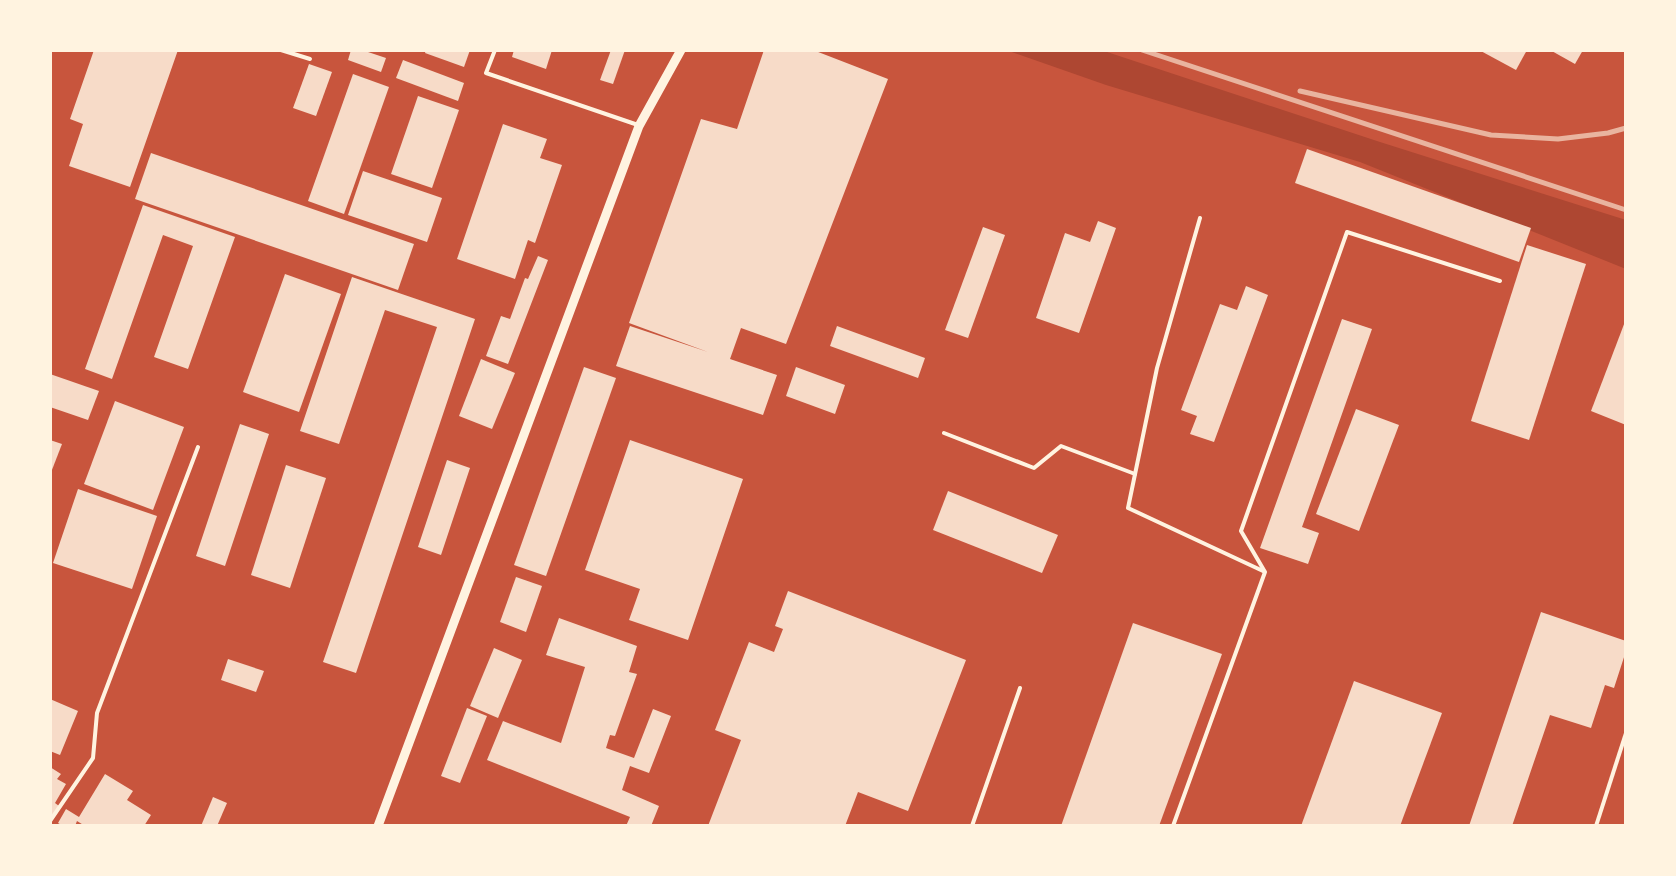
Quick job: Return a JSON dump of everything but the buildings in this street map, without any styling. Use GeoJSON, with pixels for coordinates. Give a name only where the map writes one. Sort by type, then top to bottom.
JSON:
{"type":"FeatureCollection","features":[{"type":"Feature","properties":{"kind":"street"},"geometry":{"type":"LineString","coordinates":[[378,826],[639,126],[681,50]]}},
{"type":"Feature","properties":{"kind":"lane"},"geometry":{"type":"LineString","coordinates":[[281,50],[310,59]]}},
{"type":"Feature","properties":{"kind":"lane"},"geometry":{"type":"LineString","coordinates":[[495,50],[486,73],[639,126]]}},
{"type":"Feature","properties":{"kind":"lane"},"geometry":{"type":"LineString","coordinates":[[1200,218],[1157,368],[1128,508],[1265,572]]}},
{"type":"Feature","properties":{"kind":"lane"},"geometry":{"type":"LineString","coordinates":[[1265,572],[1241,531],[1347,232],[1500,281]]}},
{"type":"Feature","properties":{"kind":"lane"},"geometry":{"type":"LineString","coordinates":[[944,433],[1034,468],[1061,446],[1135,474]]}},
{"type":"Feature","properties":{"kind":"lane"},"geometry":{"type":"LineString","coordinates":[[50,821],[93,758],[97,713],[198,447]]}},
{"type":"Feature","properties":{"kind":"lane"},"geometry":{"type":"LineString","coordinates":[[1173,826],[1265,572]]}},
{"type":"Feature","properties":{"kind":"lane"},"geometry":{"type":"LineString","coordinates":[[972,826],[1020,688]]}},
{"type":"Feature","properties":{"kind":"lane"},"geometry":{"type":"LineString","coordinates":[[1596,826],[1626,733]]}},
{"type":"Feature","properties":{"kind":"shaded area"},"geometry":{"type":"Polygon","coordinates":[[[1006,50],[1101,50],[1626,220],[1626,269],[1360,162],[1106,85],[1006,50]]]}},
{"type":"Feature","properties":{"kind":"railway"},"geometry":{"type":"LineString","coordinates":[[1142,50],[1626,210]]}},
{"type":"Feature","properties":{"kind":"railway"},"geometry":{"type":"LineString","coordinates":[[1300,91],[1491,135],[1558,139],[1626,128]]}}]}
